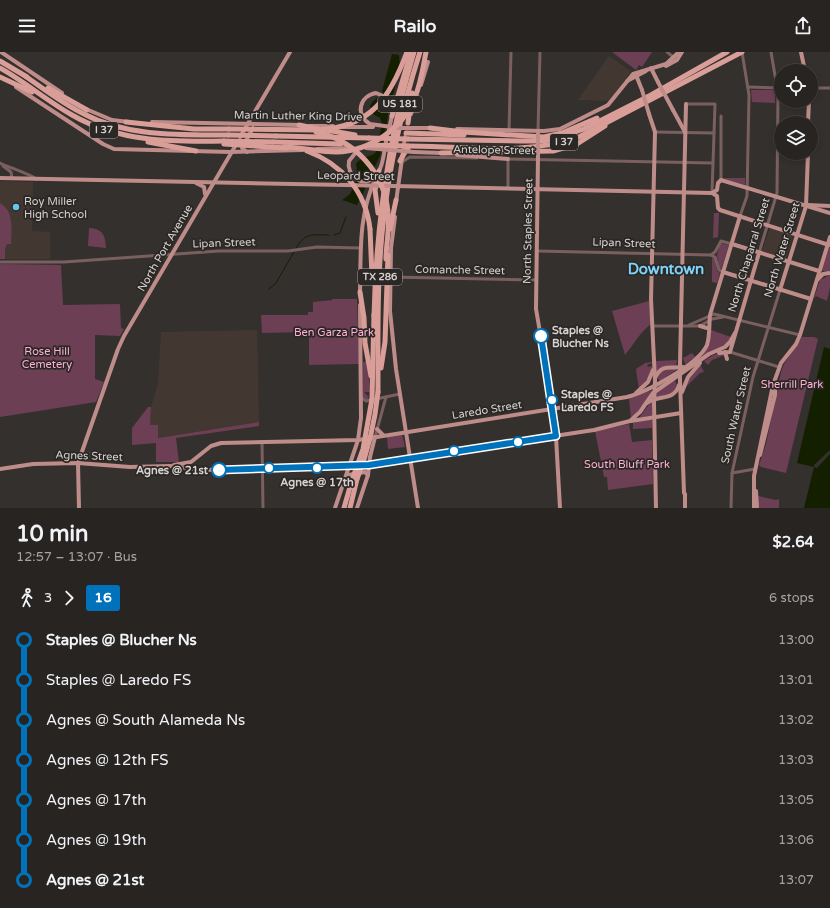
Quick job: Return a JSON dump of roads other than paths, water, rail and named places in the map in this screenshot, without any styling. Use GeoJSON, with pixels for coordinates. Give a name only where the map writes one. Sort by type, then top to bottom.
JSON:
{"type":"FeatureCollection","features":[{"type":"Feature","properties":{"kind":"highway"},"geometry":{"type":"LineString","coordinates":[[126,122],[194,129],[318,130],[339,128],[365,116],[378,106],[389,93],[395,82],[407,52]]}},
{"type":"Feature","properties":{"kind":"highway"},"geometry":{"type":"LineString","coordinates":[[409,125],[411,52]]}},
{"type":"Feature","properties":{"kind":"highway","name":"US 181"},"geometry":{"type":"LineString","coordinates":[[393,142],[414,52]]}},
{"type":"Feature","properties":{"kind":"highway","name":"US 181"},"geometry":{"type":"LineString","coordinates":[[411,67],[420,52]]}},
{"type":"Feature","properties":{"kind":"highway"},"geometry":{"type":"LineString","coordinates":[[224,142],[342,151],[362,147],[384,136],[398,124],[412,104],[426,52]]}},
{"type":"Feature","properties":{"kind":"highway","name":"I 37"},"geometry":{"type":"LineString","coordinates":[[0,68],[63,110],[91,125],[124,136],[153,140],[190,142],[273,142],[408,146],[532,147],[557,144],[579,137],[727,52]]}},
{"type":"Feature","properties":{"kind":"highway","name":"I 37"},"geometry":{"type":"LineString","coordinates":[[0,61],[72,108],[102,122],[130,130],[228,136],[357,136],[369,138],[544,141],[584,129],[742,52]]}},
{"type":"Feature","properties":{"kind":"highway"},"geometry":{"type":"LineString","coordinates":[[392,116],[411,67]]}},
{"type":"Feature","properties":{"kind":"highway"},"geometry":{"type":"LineString","coordinates":[[25,76],[87,110]]}},
{"type":"Feature","properties":{"kind":"highway"},"geometry":{"type":"LineString","coordinates":[[0,77],[63,110]]}},
{"type":"Feature","properties":{"kind":"highway"},"geometry":{"type":"LineString","coordinates":[[406,132],[413,134],[533,137],[562,133],[628,108]]}},
{"type":"Feature","properties":{"kind":"highway"},"geometry":{"type":"LineString","coordinates":[[440,153],[553,151],[568,148],[586,139],[628,108]]}},
{"type":"Feature","properties":{"kind":"highway"},"geometry":{"type":"LineString","coordinates":[[299,125],[357,136]]}},
{"type":"Feature","properties":{"kind":"highway"},"geometry":{"type":"LineString","coordinates":[[430,128],[533,137]]}},
{"type":"Feature","properties":{"kind":"highway"},"geometry":{"type":"LineString","coordinates":[[176,134],[229,129]]}},
{"type":"Feature","properties":{"kind":"highway"},"geometry":{"type":"LineString","coordinates":[[293,130],[314,132],[335,138],[356,151],[369,164],[380,183],[387,201],[389,221],[386,259],[385,331]]}},
{"type":"Feature","properties":{"kind":"highway"},"geometry":{"type":"LineString","coordinates":[[124,136],[196,152]]}},
{"type":"Feature","properties":{"kind":"highway","name":"TX 286"},"geometry":{"type":"LineString","coordinates":[[350,508],[374,392],[374,317],[379,224],[393,142]]}},
{"type":"Feature","properties":{"kind":"highway","name":"TX 286"},"geometry":{"type":"LineString","coordinates":[[344,508],[367,455],[374,392],[380,257],[393,142]]}},
{"type":"Feature","properties":{"kind":"highway"},"geometry":{"type":"LineString","coordinates":[[284,147],[315,154],[332,164],[351,181],[362,197],[367,212],[370,229],[374,317]]}},
{"type":"Feature","properties":{"kind":"highway"},"geometry":{"type":"LineString","coordinates":[[400,161],[405,152],[412,149],[472,150],[495,147]]}},
{"type":"Feature","properties":{"kind":"highway"},"geometry":{"type":"LineString","coordinates":[[379,171],[375,190],[379,224]]}},
{"type":"Feature","properties":{"kind":"highway"},"geometry":{"type":"LineString","coordinates":[[374,392],[385,331],[389,242],[396,200]]}},
{"type":"Feature","properties":{"kind":"highway"},"geometry":{"type":"LineString","coordinates":[[360,292],[364,318],[365,343],[374,392]]}},
{"type":"Feature","properties":{"kind":"main road","name":"Martin Luther King Drive"},"geometry":{"type":"LineString","coordinates":[[1,52],[87,110],[103,117],[126,122],[399,128],[409,125],[430,128],[538,132],[560,129],[608,105],[625,82],[636,74]]}},
{"type":"Feature","properties":{"kind":"main road","name":"North Port Avenue"},"geometry":{"type":"LineString","coordinates":[[78,463],[124,336],[290,52]]}},
{"type":"Feature","properties":{"kind":"main road"},"geometry":{"type":"LineString","coordinates":[[656,508],[654,417],[655,366],[651,299],[655,132],[636,74],[667,66],[681,52]]}},
{"type":"Feature","properties":{"kind":"main road"},"geometry":{"type":"LineString","coordinates":[[801,52],[804,64]]}},
{"type":"Feature","properties":{"kind":"main road"},"geometry":{"type":"LineString","coordinates":[[418,508],[395,360],[390,311],[389,278],[400,161],[406,132],[428,62]]}},
{"type":"Feature","properties":{"kind":"main road"},"geometry":{"type":"LineString","coordinates":[[651,69],[685,133]]}},
{"type":"Feature","properties":{"kind":"main road"},"geometry":{"type":"LineString","coordinates":[[0,77],[103,144],[120,150],[280,152],[337,148],[366,148],[508,159]]}},
{"type":"Feature","properties":{"kind":"main road"},"geometry":{"type":"LineString","coordinates":[[335,508],[348,475],[358,440],[362,418],[360,292],[362,277],[360,248],[363,213],[379,171],[392,116],[392,105],[388,98],[379,94],[367,96],[361,105],[361,115],[365,121],[372,125],[399,128]]}},
{"type":"Feature","properties":{"kind":"main road"},"geometry":{"type":"LineString","coordinates":[[686,104],[679,326],[684,494],[686,508]]}},
{"type":"Feature","properties":{"kind":"main road"},"geometry":{"type":"LineString","coordinates":[[247,152],[243,151],[243,146],[253,128],[260,125]]}},
{"type":"Feature","properties":{"kind":"main road","name":"North Staples Street"},"geometry":{"type":"LineString","coordinates":[[538,132],[536,315],[553,408],[560,508]]}},
{"type":"Feature","properties":{"kind":"main road"},"geometry":{"type":"LineString","coordinates":[[366,148],[353,155],[348,166],[352,176],[360,181],[366,181],[373,178],[379,171]]}},
{"type":"Feature","properties":{"kind":"main road"},"geometry":{"type":"LineString","coordinates":[[219,152],[224,155],[225,162]]}},
{"type":"Feature","properties":{"kind":"main road","name":"North Water Street"},"geometry":{"type":"LineString","coordinates":[[780,290],[806,206],[808,160]]}},
{"type":"Feature","properties":{"kind":"main road","name":"Leopard Street"},"geometry":{"type":"LineString","coordinates":[[0,178],[12,173],[36,179],[345,184],[712,193]]}},
{"type":"Feature","properties":{"kind":"main road"},"geometry":{"type":"LineString","coordinates":[[829,245],[719,209],[717,196],[712,193],[717,190],[718,183],[721,180],[830,213]]}},
{"type":"Feature","properties":{"kind":"main road"},"geometry":{"type":"LineString","coordinates":[[188,182],[197,183],[204,187],[206,193],[204,200]]}},
{"type":"Feature","properties":{"kind":"main road"},"geometry":{"type":"LineString","coordinates":[[806,206],[830,206]]}},
{"type":"Feature","properties":{"kind":"main road","name":"Laredo Street"},"geometry":{"type":"LineString","coordinates":[[170,466],[191,462],[211,446],[221,443],[358,440],[631,396],[656,386],[698,356],[705,348],[709,338],[707,328],[710,315],[740,216]]}},
{"type":"Feature","properties":{"kind":"main road"},"geometry":{"type":"LineString","coordinates":[[755,508],[755,469],[775,381],[780,367],[800,335],[819,271],[829,245],[830,237]]}},
{"type":"Feature","properties":{"kind":"main road"},"geometry":{"type":"LineString","coordinates":[[732,244],[819,271]]}},
{"type":"Feature","properties":{"kind":"main road","name":"North Chaparral Street"},"geometry":{"type":"LineString","coordinates":[[730,352],[738,320],[759,253]]}},
{"type":"Feature","properties":{"kind":"main road"},"geometry":{"type":"LineString","coordinates":[[723,272],[811,300]]}},
{"type":"Feature","properties":{"kind":"main road"},"geometry":{"type":"LineString","coordinates":[[816,282],[822,274],[830,272]]}},
{"type":"Feature","properties":{"kind":"main road"},"geometry":{"type":"LineString","coordinates":[[700,326],[707,328]]}},
{"type":"Feature","properties":{"kind":"main road"},"geometry":{"type":"LineString","coordinates":[[630,421],[638,415],[653,393],[712,353],[725,348],[735,333]]}},
{"type":"Feature","properties":{"kind":"main road"},"geometry":{"type":"LineString","coordinates":[[672,380],[701,362],[723,352],[733,342]]}},
{"type":"Feature","properties":{"kind":"main road"},"geometry":{"type":"LineString","coordinates":[[680,352],[685,355]]}},
{"type":"Feature","properties":{"kind":"main road"},"geometry":{"type":"LineString","coordinates":[[723,352],[730,352]]}},
{"type":"Feature","properties":{"kind":"main road"},"geometry":{"type":"LineString","coordinates":[[723,352],[727,353],[727,359]]}},
{"type":"Feature","properties":{"kind":"main road"},"geometry":{"type":"LineString","coordinates":[[681,397],[686,380],[701,362]]}},
{"type":"Feature","properties":{"kind":"main road"},"geometry":{"type":"LineString","coordinates":[[631,396],[648,382],[655,366]]}},
{"type":"Feature","properties":{"kind":"main road"},"geometry":{"type":"LineString","coordinates":[[655,380],[658,372],[664,367],[685,366]]}},
{"type":"Feature","properties":{"kind":"main road"},"geometry":{"type":"LineString","coordinates":[[755,508],[756,477],[775,395],[775,381]]}},
{"type":"Feature","properties":{"kind":"main road"},"geometry":{"type":"LineString","coordinates":[[645,405],[654,398],[668,398],[673,395],[680,382]]}},
{"type":"Feature","properties":{"kind":"main road"},"geometry":{"type":"LineString","coordinates":[[654,417],[681,413]]}},
{"type":"Feature","properties":{"kind":"main road","name":"Agnes Street"},"geometry":{"type":"LineString","coordinates":[[0,469],[28,464],[78,463],[130,466],[170,466],[204,470],[350,467],[556,436],[654,417]]}},
{"type":"Feature","properties":{"kind":"main road"},"geometry":{"type":"LineString","coordinates":[[377,429],[383,436]]}},
{"type":"Feature","properties":{"kind":"main road"},"geometry":{"type":"LineString","coordinates":[[357,508],[368,475],[375,437]]}},
{"type":"Feature","properties":{"kind":"main road"},"geometry":{"type":"LineString","coordinates":[[370,438],[373,445]]}},
{"type":"Feature","properties":{"kind":"main road"},"geometry":{"type":"LineString","coordinates":[[352,460],[356,466]]}},
{"type":"Feature","properties":{"kind":"main road"},"geometry":{"type":"LineString","coordinates":[[78,463],[79,508]]}},
{"type":"Feature","properties":{"kind":"main road"},"geometry":{"type":"LineString","coordinates":[[348,475],[365,472],[368,475]]}},
{"type":"Feature","properties":{"kind":"street"},"geometry":{"type":"LineString","coordinates":[[509,131],[511,52]]}},
{"type":"Feature","properties":{"kind":"street","name":"North Staples Street"},"geometry":{"type":"LineString","coordinates":[[538,132],[540,52]]}},
{"type":"Feature","properties":{"kind":"street"},"geometry":{"type":"LineString","coordinates":[[667,52],[675,59]]}},
{"type":"Feature","properties":{"kind":"street"},"geometry":{"type":"LineString","coordinates":[[740,216],[747,196],[748,188],[748,87],[742,52]]}},
{"type":"Feature","properties":{"kind":"street","name":"North Chaparral Street"},"geometry":{"type":"LineString","coordinates":[[771,52],[774,66]]}},
{"type":"Feature","properties":{"kind":"street"},"geometry":{"type":"LineString","coordinates":[[748,87],[774,88]]}},
{"type":"Feature","properties":{"kind":"street"},"geometry":{"type":"LineString","coordinates":[[818,88],[830,88]]}},
{"type":"Feature","properties":{"kind":"street"},"geometry":{"type":"LineString","coordinates":[[686,104],[715,104],[712,193]]}},
{"type":"Feature","properties":{"kind":"street","name":"North Chaparral Street"},"geometry":{"type":"LineString","coordinates":[[759,253],[777,197],[779,108]]}},
{"type":"Feature","properties":{"kind":"street"},"geometry":{"type":"LineString","coordinates":[[721,116],[721,180]]}},
{"type":"Feature","properties":{"kind":"street"},"geometry":{"type":"LineString","coordinates":[[655,132],[714,133]]}},
{"type":"Feature","properties":{"kind":"street","name":"Antelope Street"},"geometry":{"type":"LineString","coordinates":[[400,167],[403,161],[410,157],[713,162]]}},
{"type":"Feature","properties":{"kind":"street"},"geometry":{"type":"LineString","coordinates":[[508,159],[508,188]]}},
{"type":"Feature","properties":{"kind":"street"},"geometry":{"type":"LineString","coordinates":[[0,163],[12,173],[33,176],[36,179]]}},
{"type":"Feature","properties":{"kind":"street"},"geometry":{"type":"LineString","coordinates":[[723,272],[719,270],[715,257],[711,254],[715,252],[721,241],[732,244]]}},
{"type":"Feature","properties":{"kind":"street","name":"Lipan Street"},"geometry":{"type":"LineString","coordinates":[[0,262],[64,262],[219,252],[288,251],[317,247],[360,248]]}},
{"type":"Feature","properties":{"kind":"street","name":"Lipan Street"},"geometry":{"type":"LineString","coordinates":[[537,251],[711,254]]}},
{"type":"Feature","properties":{"kind":"street","name":"Comanche Street"},"geometry":{"type":"LineString","coordinates":[[362,277],[536,280]]}},
{"type":"Feature","properties":{"kind":"street","name":"North Water Street"},"geometry":{"type":"LineString","coordinates":[[768,327],[780,290]]}},
{"type":"Feature","properties":{"kind":"street"},"geometry":{"type":"LineString","coordinates":[[653,326],[689,325],[697,323],[710,315],[725,317],[800,335]]}},
{"type":"Feature","properties":{"kind":"street"},"geometry":{"type":"LineString","coordinates":[[689,325],[700,326],[709,321],[725,317]]}},
{"type":"Feature","properties":{"kind":"street","name":"South Water Street"},"geometry":{"type":"LineString","coordinates":[[731,508],[732,473],[752,377],[768,327]]}},
{"type":"Feature","properties":{"kind":"street"},"geometry":{"type":"LineString","coordinates":[[730,352],[780,367]]}},
{"type":"Feature","properties":{"kind":"street"},"geometry":{"type":"LineString","coordinates":[[362,398],[366,401],[400,394]]}},
{"type":"Feature","properties":{"kind":"street"},"geometry":{"type":"LineString","coordinates":[[375,437],[386,397]]}},
{"type":"Feature","properties":{"kind":"street"},"geometry":{"type":"LineString","coordinates":[[262,442],[263,508]]}},
{"type":"Feature","properties":{"kind":"street"},"geometry":{"type":"LineString","coordinates":[[732,473],[755,469]]}},
{"type":"Feature","properties":{"kind":"waterway"},"geometry":{"type":"LineString","coordinates":[[334,235],[340,233],[346,217]]}},
{"type":"Feature","properties":{"kind":"waterway"},"geometry":{"type":"LineString","coordinates":[[296,248],[306,237],[314,235],[329,235]]}},
{"type":"Feature","properties":{"kind":"waterway"},"geometry":{"type":"LineString","coordinates":[[269,289],[276,283],[294,252]]}},
{"type":"Feature","properties":{"kind":"place","name":"Roy Miller High School"},"geometry":{"type":"Point","coordinates":[16,207]}},
{"type":"Feature","properties":{"kind":"place","name":"Staples @ Blucher Ns"},"geometry":{"type":"Point","coordinates":[541,336]}},
{"type":"Feature","properties":{"kind":"place","name":"Staples @ Laredo FS"},"geometry":{"type":"Point","coordinates":[552,400]}},
{"type":"Feature","properties":{"kind":"place","name":"Agnes @ 17th"},"geometry":{"type":"Point","coordinates":[317,468]}},
{"type":"Feature","properties":{"kind":"place","name":"Agnes @ 21st"},"geometry":{"type":"Point","coordinates":[219,470]}},
{"type":"Feature","properties":{"kind":"district","name":"Downtown"},"geometry":{"type":"Point","coordinates":[666,269]}},
{"type":"Feature","properties":{"kind":"park label","name":"Ben Garza Park"},"geometry":{"type":"Point","coordinates":[334,332]}},
{"type":"Feature","properties":{"kind":"park label","name":"Rose Hill Cemetery"},"geometry":{"type":"Point","coordinates":[47,357]}},
{"type":"Feature","properties":{"kind":"park label","name":"Sherrill Park"},"geometry":{"type":"Point","coordinates":[792,384]}},
{"type":"Feature","properties":{"kind":"park label","name":"South Bluff Park"},"geometry":{"type":"Point","coordinates":[627,464]}}]}
